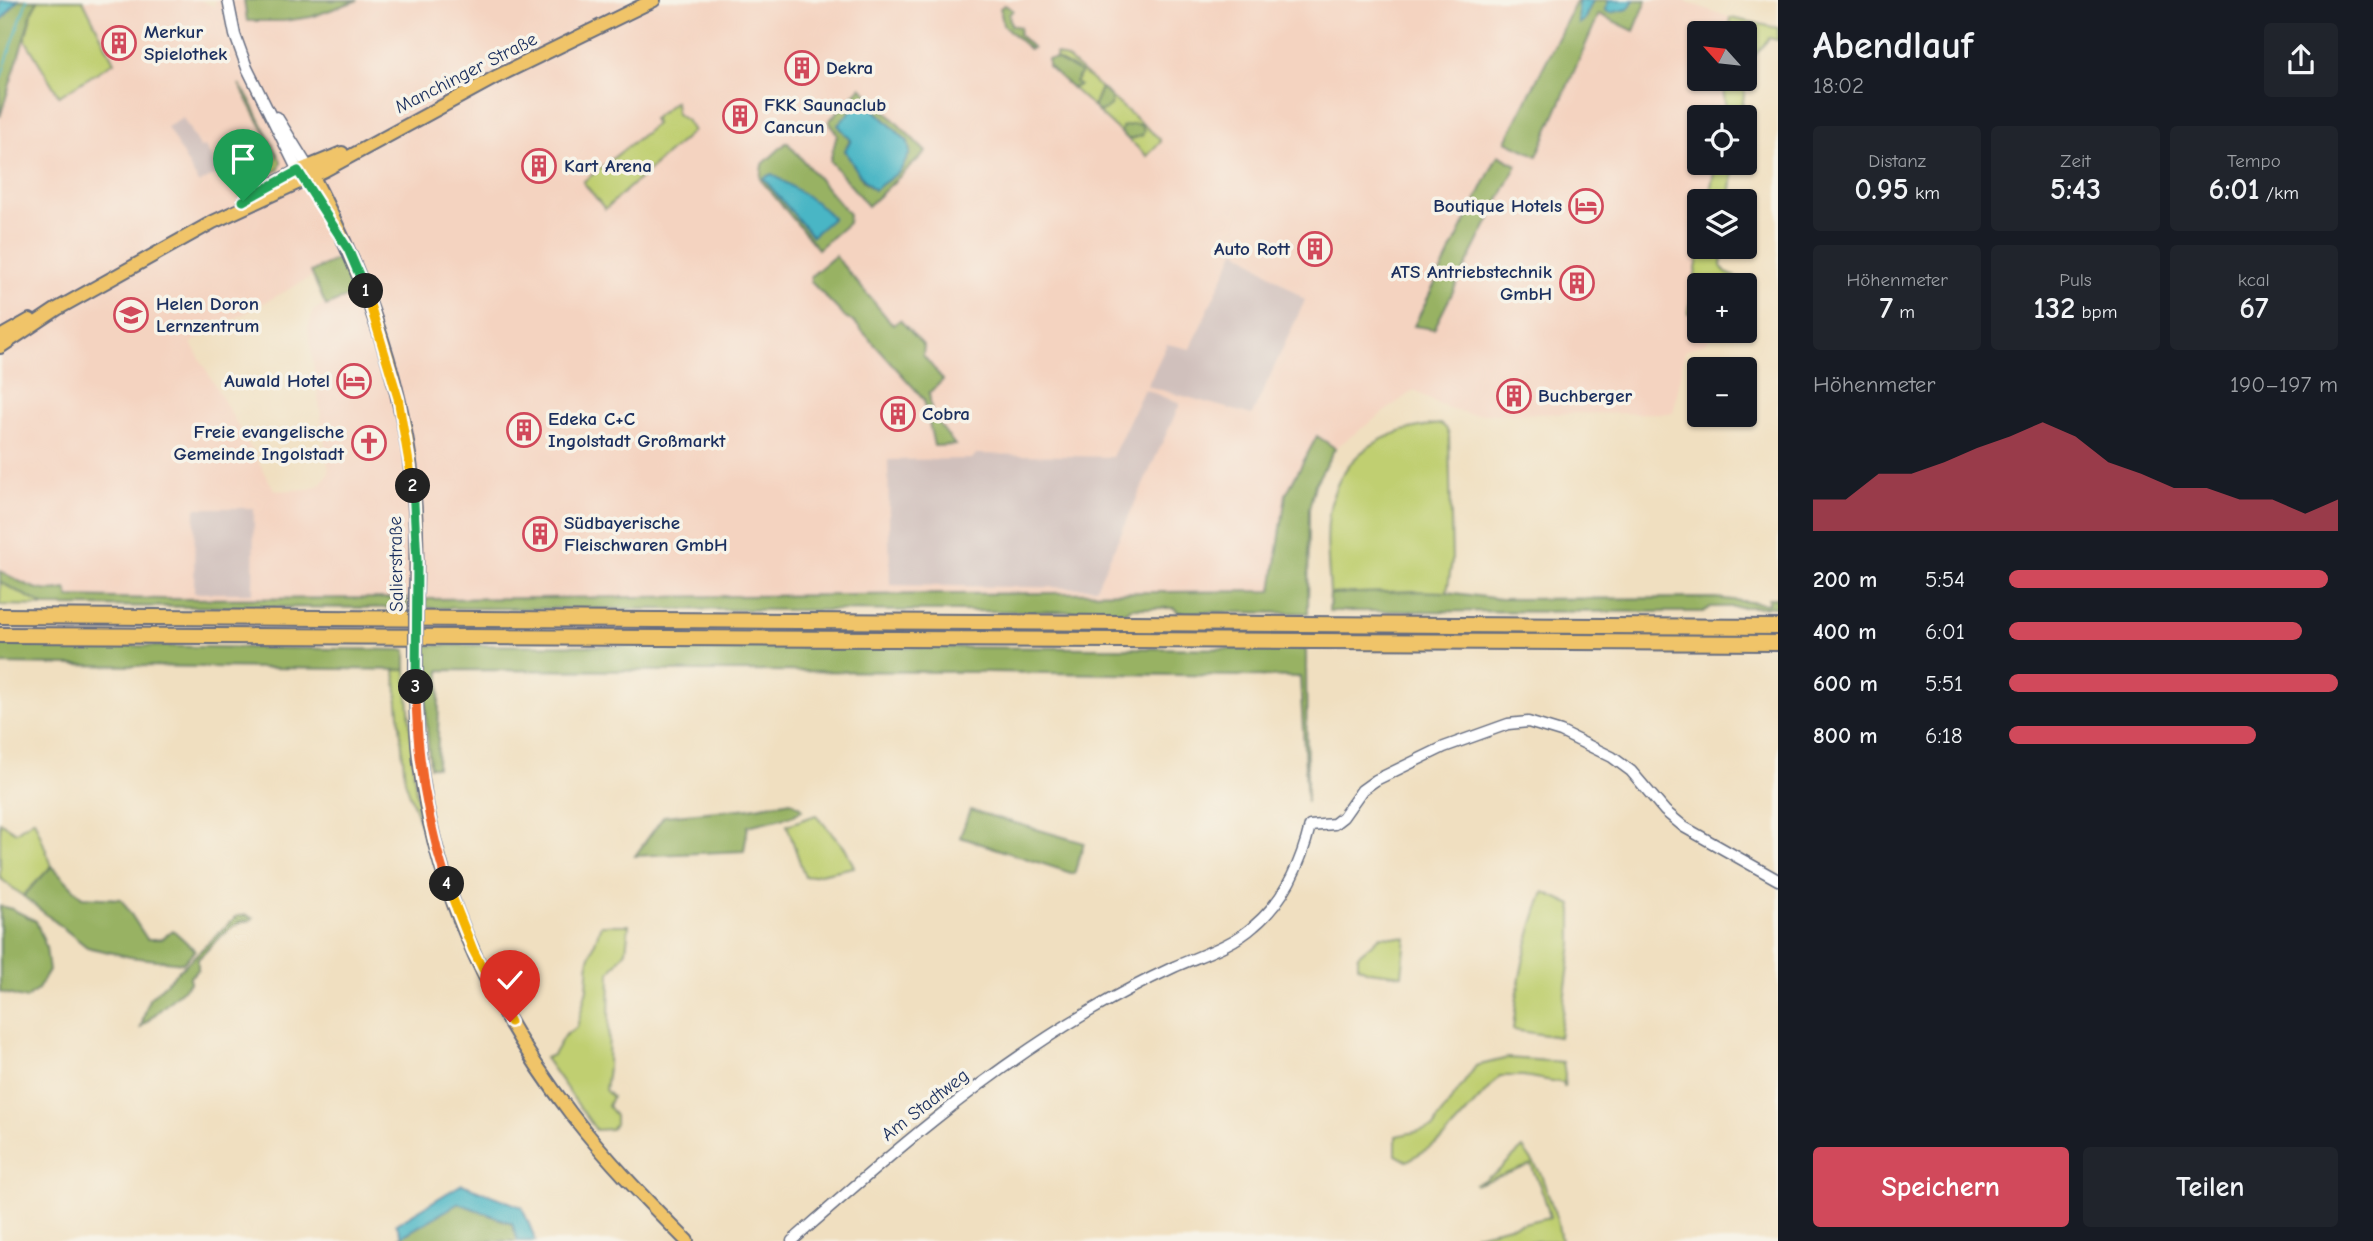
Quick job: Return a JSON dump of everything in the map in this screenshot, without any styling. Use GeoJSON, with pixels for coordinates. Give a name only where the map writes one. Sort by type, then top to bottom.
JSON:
{"type":"FeatureCollection","features":[{"type":"Feature","properties":{"kind":"highway"},"geometry":{"type":"LineString","coordinates":[[0,616],[1778,627]]}},
{"type":"Feature","properties":{"kind":"highway"},"geometry":{"type":"LineString","coordinates":[[0,635],[1778,643]]}},
{"type":"Feature","properties":{"kind":"main road","name":"Manchinger Straße"},"geometry":{"type":"LineString","coordinates":[[0,347],[57,309],[213,222],[372,143],[496,77],[654,0]]}},
{"type":"Feature","properties":{"kind":"main road","name":"Salierstraße"},"geometry":{"type":"LineString","coordinates":[[305,174],[348,249],[367,293],[401,415],[412,477],[418,742],[435,845],[446,884],[473,950],[529,1055],[592,1138],[687,1241]]}},
{"type":"Feature","properties":{"kind":"main road","name":"Manchinger Straße"},"geometry":{"type":"LineString","coordinates":[[0,337],[57,309]]}},
{"type":"Feature","properties":{"kind":"street"},"geometry":{"type":"LineString","coordinates":[[228,0],[239,48],[262,97],[278,118],[305,174]]}},
{"type":"Feature","properties":{"kind":"street","name":"Am Stadtweg"},"geometry":{"type":"LineString","coordinates":[[792,1241],[931,1122],[1030,1049],[1090,1011],[1175,967],[1233,941],[1254,927],[1282,894],[1302,854],[1310,826],[1335,824],[1368,785],[1424,755],[1508,724],[1528,722],[1572,737],[1612,757],[1631,771],[1665,811],[1684,827],[1778,880]]}},
{"type":"Feature","properties":{"kind":"shaded area"},"geometry":{"type":"Polygon","coordinates":[[[86,0],[200,0],[215,7],[215,0],[244,0],[248,21],[284,21],[311,17],[358,0],[1577,0],[1507,141],[1537,156],[1599,13],[1634,31],[1647,0],[1682,0],[1731,18],[1731,21],[1687,21],[1687,91],[1722,91],[1727,103],[1687,105],[1687,175],[1713,175],[1711,189],[1687,189],[1687,259],[1698,259],[1695,273],[1687,273],[1687,343],[1705,343],[1685,350],[1673,413],[1468,414],[1440,405],[1414,390],[1335,448],[1317,436],[1286,494],[1278,536],[1273,591],[163,599],[68,597],[66,589],[48,592],[32,588],[0,571],[0,117],[25,39],[59,96],[114,62],[83,2],[86,0]],[[675,101],[653,120],[656,124],[583,182],[605,208],[686,120],[676,114],[675,101]],[[337,259],[312,271],[313,276],[191,343],[275,491],[309,489],[321,484],[329,473],[308,328],[313,311],[325,303],[326,305],[352,294],[337,259]],[[854,278],[811,282],[844,316],[856,324],[925,399],[934,445],[954,445],[932,415],[923,355],[900,320],[893,326],[854,278]]]}},
{"type":"Feature","properties":{"kind":"shaded area"},"geometry":{"type":"Polygon","coordinates":[[[183,118],[200,148],[205,146],[219,172],[199,184],[167,127],[183,118]]]}},
{"type":"Feature","properties":{"kind":"shaded area"},"geometry":{"type":"Polygon","coordinates":[[[1236,249],[1305,300],[1252,415],[1147,386],[1167,344],[1190,349],[1236,249]]]}},
{"type":"Feature","properties":{"kind":"shaded area"},"geometry":{"type":"Polygon","coordinates":[[[1144,389],[1180,404],[1096,588],[890,585],[888,460],[972,459],[976,454],[1112,457],[1144,389]]]}},
{"type":"Feature","properties":{"kind":"shaded area"},"geometry":{"type":"Polygon","coordinates":[[[195,508],[254,508],[253,593],[194,593],[195,508]]]}},
{"type":"Feature","properties":{"kind":"green space"},"geometry":{"type":"Polygon","coordinates":[[[18,0],[38,0],[0,117],[0,22],[18,0]]]}},
{"type":"Feature","properties":{"kind":"green space"},"geometry":{"type":"Polygon","coordinates":[[[38,0],[83,0],[114,62],[59,96],[25,39],[38,0]]]}},
{"type":"Feature","properties":{"kind":"green space"},"geometry":{"type":"Polygon","coordinates":[[[244,0],[358,0],[311,17],[284,21],[247,21],[244,0]]]}},
{"type":"Feature","properties":{"kind":"green space"},"geometry":{"type":"Polygon","coordinates":[[[1577,0],[1580,0],[1578,4],[1584,20],[1593,0],[1609,0],[1605,10],[1627,9],[1634,0],[1647,0],[1634,31],[1599,14],[1537,156],[1506,141],[1577,0]]]}},
{"type":"Feature","properties":{"kind":"green space"},"geometry":{"type":"Polygon","coordinates":[[[1005,5],[1013,10],[1009,15],[1011,25],[1020,27],[1019,35],[1033,48],[1029,49],[1003,25],[1000,8],[1005,5]]]}},
{"type":"Feature","properties":{"kind":"green space"},"geometry":{"type":"Polygon","coordinates":[[[1757,24],[1778,28],[1778,40],[1769,38],[1757,53],[1757,24]]]}},
{"type":"Feature","properties":{"kind":"green space"},"geometry":{"type":"Polygon","coordinates":[[[1056,54],[1068,59],[1101,88],[1093,107],[1072,88],[1078,85],[1075,82],[1081,74],[1056,59],[1056,54]]]}},
{"type":"Feature","properties":{"kind":"green space"},"geometry":{"type":"Polygon","coordinates":[[[1048,59],[1056,59],[1081,73],[1075,82],[1079,85],[1072,88],[1048,66],[1048,59]]]}},
{"type":"Feature","properties":{"kind":"green space"},"geometry":{"type":"Polygon","coordinates":[[[239,84],[281,161],[279,169],[264,177],[275,163],[276,154],[239,84]]]}},
{"type":"Feature","properties":{"kind":"green space"},"geometry":{"type":"Polygon","coordinates":[[[861,87],[926,152],[868,206],[830,161],[837,135],[829,121],[861,87]],[[866,102],[845,151],[864,182],[874,190],[908,142],[866,102]]]}},
{"type":"Feature","properties":{"kind":"green space"},"geometry":{"type":"Polygon","coordinates":[[[1101,88],[1111,97],[1111,104],[1098,112],[1093,107],[1101,88]]]}},
{"type":"Feature","properties":{"kind":"green space"},"geometry":{"type":"Polygon","coordinates":[[[1723,91],[1744,91],[1743,105],[1725,105],[1723,91]]]}},
{"type":"Feature","properties":{"kind":"green space"},"geometry":{"type":"Polygon","coordinates":[[[1111,97],[1160,139],[1147,156],[1128,139],[1135,138],[1123,127],[1121,133],[1098,112],[1111,104],[1111,97]]]}},
{"type":"Feature","properties":{"kind":"green space"},"geometry":{"type":"Polygon","coordinates":[[[675,101],[676,114],[686,120],[693,131],[605,209],[583,182],[656,124],[653,119],[675,101]]]}},
{"type":"Feature","properties":{"kind":"green space"},"geometry":{"type":"Polygon","coordinates":[[[1141,125],[1144,131],[1142,136],[1128,139],[1121,133],[1122,127],[1141,125]]]}},
{"type":"Feature","properties":{"kind":"green space"},"geometry":{"type":"Polygon","coordinates":[[[787,142],[849,214],[848,223],[818,249],[760,179],[762,165],[787,142]]]}},
{"type":"Feature","properties":{"kind":"green space"},"geometry":{"type":"Polygon","coordinates":[[[1498,155],[1517,165],[1434,329],[1414,326],[1498,155]]]}},
{"type":"Feature","properties":{"kind":"green space"},"geometry":{"type":"Polygon","coordinates":[[[1713,175],[1733,175],[1731,189],[1711,189],[1713,175]]]}},
{"type":"Feature","properties":{"kind":"green space"},"geometry":{"type":"Polygon","coordinates":[[[835,256],[893,325],[900,320],[924,346],[923,355],[943,380],[929,393],[932,415],[955,445],[934,446],[924,399],[856,324],[844,316],[811,282],[811,276],[835,256]]]}},
{"type":"Feature","properties":{"kind":"green space"},"geometry":{"type":"Polygon","coordinates":[[[337,259],[342,261],[354,291],[326,306],[311,272],[337,259]]]}},
{"type":"Feature","properties":{"kind":"green space"},"geometry":{"type":"Polygon","coordinates":[[[1698,259],[1722,259],[1721,266],[1726,273],[1695,273],[1698,259]]]}},
{"type":"Feature","properties":{"kind":"green space"},"geometry":{"type":"Polygon","coordinates":[[[1441,424],[1449,435],[1452,561],[1447,592],[1330,594],[1327,544],[1329,513],[1342,474],[1367,448],[1383,439],[1420,427],[1441,424]]]}},
{"type":"Feature","properties":{"kind":"green space"},"geometry":{"type":"Polygon","coordinates":[[[1317,436],[1335,448],[1315,484],[1309,509],[1308,613],[1178,612],[1174,608],[1131,608],[1126,612],[426,608],[426,599],[1272,591],[1286,494],[1317,436]]]}},
{"type":"Feature","properties":{"kind":"green space"},"geometry":{"type":"Polygon","coordinates":[[[0,571],[40,589],[66,589],[69,597],[407,598],[407,608],[45,606],[0,582],[0,571]]]}},
{"type":"Feature","properties":{"kind":"green space"},"geometry":{"type":"Polygon","coordinates":[[[0,582],[45,606],[0,605],[0,582]]]}},
{"type":"Feature","properties":{"kind":"green space"},"geometry":{"type":"Polygon","coordinates":[[[1447,592],[1500,599],[1715,598],[1768,604],[1768,598],[1778,598],[1778,607],[1711,607],[1703,612],[1329,611],[1330,594],[1447,592]]]}},
{"type":"Feature","properties":{"kind":"green space"},"geometry":{"type":"Polygon","coordinates":[[[0,644],[406,650],[406,670],[0,664],[0,644]]]}},
{"type":"Feature","properties":{"kind":"green space"},"geometry":{"type":"Polygon","coordinates":[[[426,645],[1306,649],[1307,803],[1300,677],[986,672],[440,670],[437,767],[430,767],[426,719],[426,645]]]}},
{"type":"Feature","properties":{"kind":"green space"},"geometry":{"type":"Polygon","coordinates":[[[395,670],[406,670],[414,776],[421,827],[405,780],[395,670]]]}},
{"type":"Feature","properties":{"kind":"green space"},"geometry":{"type":"Polygon","coordinates":[[[791,801],[803,809],[794,815],[748,826],[744,851],[635,856],[664,816],[750,808],[791,801]]]}},
{"type":"Feature","properties":{"kind":"green space"},"geometry":{"type":"Polygon","coordinates":[[[970,810],[1084,843],[1074,874],[960,837],[970,810]]]}},
{"type":"Feature","properties":{"kind":"green space"},"geometry":{"type":"Polygon","coordinates":[[[816,815],[846,849],[854,867],[805,877],[787,825],[816,815]]]}},
{"type":"Feature","properties":{"kind":"green space"},"geometry":{"type":"Polygon","coordinates":[[[34,819],[52,866],[23,896],[0,878],[0,822],[16,832],[34,819]]]}},
{"type":"Feature","properties":{"kind":"green space"},"geometry":{"type":"Polygon","coordinates":[[[52,866],[82,897],[121,899],[147,939],[162,939],[173,930],[195,950],[183,963],[130,957],[87,947],[23,896],[52,866]]]}},
{"type":"Feature","properties":{"kind":"green space"},"geometry":{"type":"Polygon","coordinates":[[[1544,892],[1572,905],[1572,944],[1559,1037],[1513,1030],[1524,959],[1544,892]]]}},
{"type":"Feature","properties":{"kind":"green space"},"geometry":{"type":"Polygon","coordinates":[[[0,906],[36,921],[46,947],[49,971],[38,989],[26,999],[0,992],[0,906]]]}},
{"type":"Feature","properties":{"kind":"green space"},"geometry":{"type":"Polygon","coordinates":[[[246,915],[253,918],[237,924],[216,941],[198,959],[198,969],[190,977],[190,983],[141,1027],[149,999],[237,916],[246,915]]]}},
{"type":"Feature","properties":{"kind":"green space"},"geometry":{"type":"Polygon","coordinates":[[[601,925],[629,925],[626,951],[610,972],[605,1090],[612,1097],[608,1106],[615,1116],[615,1124],[611,1129],[596,1130],[545,1058],[553,1055],[564,1036],[577,1027],[587,989],[589,959],[601,925]]]}},
{"type":"Feature","properties":{"kind":"green space"},"geometry":{"type":"Polygon","coordinates":[[[1381,936],[1406,938],[1402,975],[1368,971],[1358,966],[1358,955],[1381,936]]]}},
{"type":"Feature","properties":{"kind":"green space"},"geometry":{"type":"Polygon","coordinates":[[[1508,1058],[1563,1062],[1565,1075],[1564,1088],[1564,1083],[1523,1076],[1500,1076],[1442,1140],[1407,1161],[1396,1155],[1396,1136],[1434,1128],[1476,1066],[1508,1058]]]}},
{"type":"Feature","properties":{"kind":"green space"},"geometry":{"type":"Polygon","coordinates":[[[1523,1148],[1540,1172],[1557,1219],[1561,1241],[1477,1241],[1475,1234],[1550,1217],[1531,1165],[1475,1185],[1497,1172],[1523,1148]]]}},
{"type":"Feature","properties":{"kind":"green space"},"geometry":{"type":"Polygon","coordinates":[[[459,1203],[512,1224],[518,1241],[396,1240],[459,1203]]]}},
{"type":"Feature","properties":{"kind":"water"},"geometry":{"type":"Polygon","coordinates":[[[18,0],[0,22],[0,1],[18,0]]]}},
{"type":"Feature","properties":{"kind":"water"},"geometry":{"type":"Polygon","coordinates":[[[1580,0],[1593,0],[1584,20],[1579,24],[1578,4],[1580,0]]]}},
{"type":"Feature","properties":{"kind":"water"},"geometry":{"type":"Polygon","coordinates":[[[1609,0],[1634,0],[1628,9],[1610,13],[1605,10],[1609,0]]]}},
{"type":"Feature","properties":{"kind":"water"},"geometry":{"type":"Polygon","coordinates":[[[866,102],[908,142],[910,153],[900,171],[874,190],[861,177],[851,161],[845,150],[851,140],[838,125],[855,106],[866,102]]]}},
{"type":"Feature","properties":{"kind":"water"},"geometry":{"type":"Polygon","coordinates":[[[772,174],[817,203],[833,218],[812,236],[763,178],[772,174]]]}},
{"type":"Feature","properties":{"kind":"water"},"geometry":{"type":"Polygon","coordinates":[[[462,1184],[522,1207],[536,1241],[518,1241],[512,1223],[459,1203],[402,1236],[396,1224],[462,1184]]]}},
{"type":"Feature","properties":{"kind":"waterway"},"geometry":{"type":"LineString","coordinates":[[0,80],[27,0]]}},
{"type":"Feature","properties":{"kind":"place","name":"Merkur Spielothek"},"geometry":{"type":"Point","coordinates":[119,43]}},
{"type":"Feature","properties":{"kind":"place","name":"Dekra"},"geometry":{"type":"Point","coordinates":[802,68]}},
{"type":"Feature","properties":{"kind":"place","name":"FKK Saunaclub Cancun"},"geometry":{"type":"Point","coordinates":[740,116]}},
{"type":"Feature","properties":{"kind":"place","name":"Kart Arena"},"geometry":{"type":"Point","coordinates":[539,166]}},
{"type":"Feature","properties":{"kind":"place","name":"Boutique Hotels"},"geometry":{"type":"Point","coordinates":[1586,206]}},
{"type":"Feature","properties":{"kind":"place","name":"Auto Rott"},"geometry":{"type":"Point","coordinates":[1315,249]}},
{"type":"Feature","properties":{"kind":"place","name":"ATS Antriebstechnik GmbH"},"geometry":{"type":"Point","coordinates":[1577,283]}},
{"type":"Feature","properties":{"kind":"place","name":"Helen Doron Lernzentrum"},"geometry":{"type":"Point","coordinates":[131,315]}},
{"type":"Feature","properties":{"kind":"place","name":"Auwald Hotel"},"geometry":{"type":"Point","coordinates":[354,381]}},
{"type":"Feature","properties":{"kind":"place","name":"Buchberger"},"geometry":{"type":"Point","coordinates":[1514,396]}},
{"type":"Feature","properties":{"kind":"place","name":"Cobra"},"geometry":{"type":"Point","coordinates":[898,414]}},
{"type":"Feature","properties":{"kind":"place","name":"Edeka C+C Ingolstadt Großmarkt"},"geometry":{"type":"Point","coordinates":[524,430]}},
{"type":"Feature","properties":{"kind":"place","name":"Freie evangelische Gemeinde Ingolstadt"},"geometry":{"type":"Point","coordinates":[369,443]}},
{"type":"Feature","properties":{"kind":"place","name":"Südbayerische Fleischwaren GmbH"},"geometry":{"type":"Point","coordinates":[540,534]}},
{"type":"Feature","properties":{"kind":"route"},"geometry":{"type":"LineString","coordinates":[[243,201],[298,171],[348,249],[367,293],[398,398],[412,477],[417,561],[416,702],[418,742],[428,811],[446,884],[473,950],[510,1022]]}}]}
